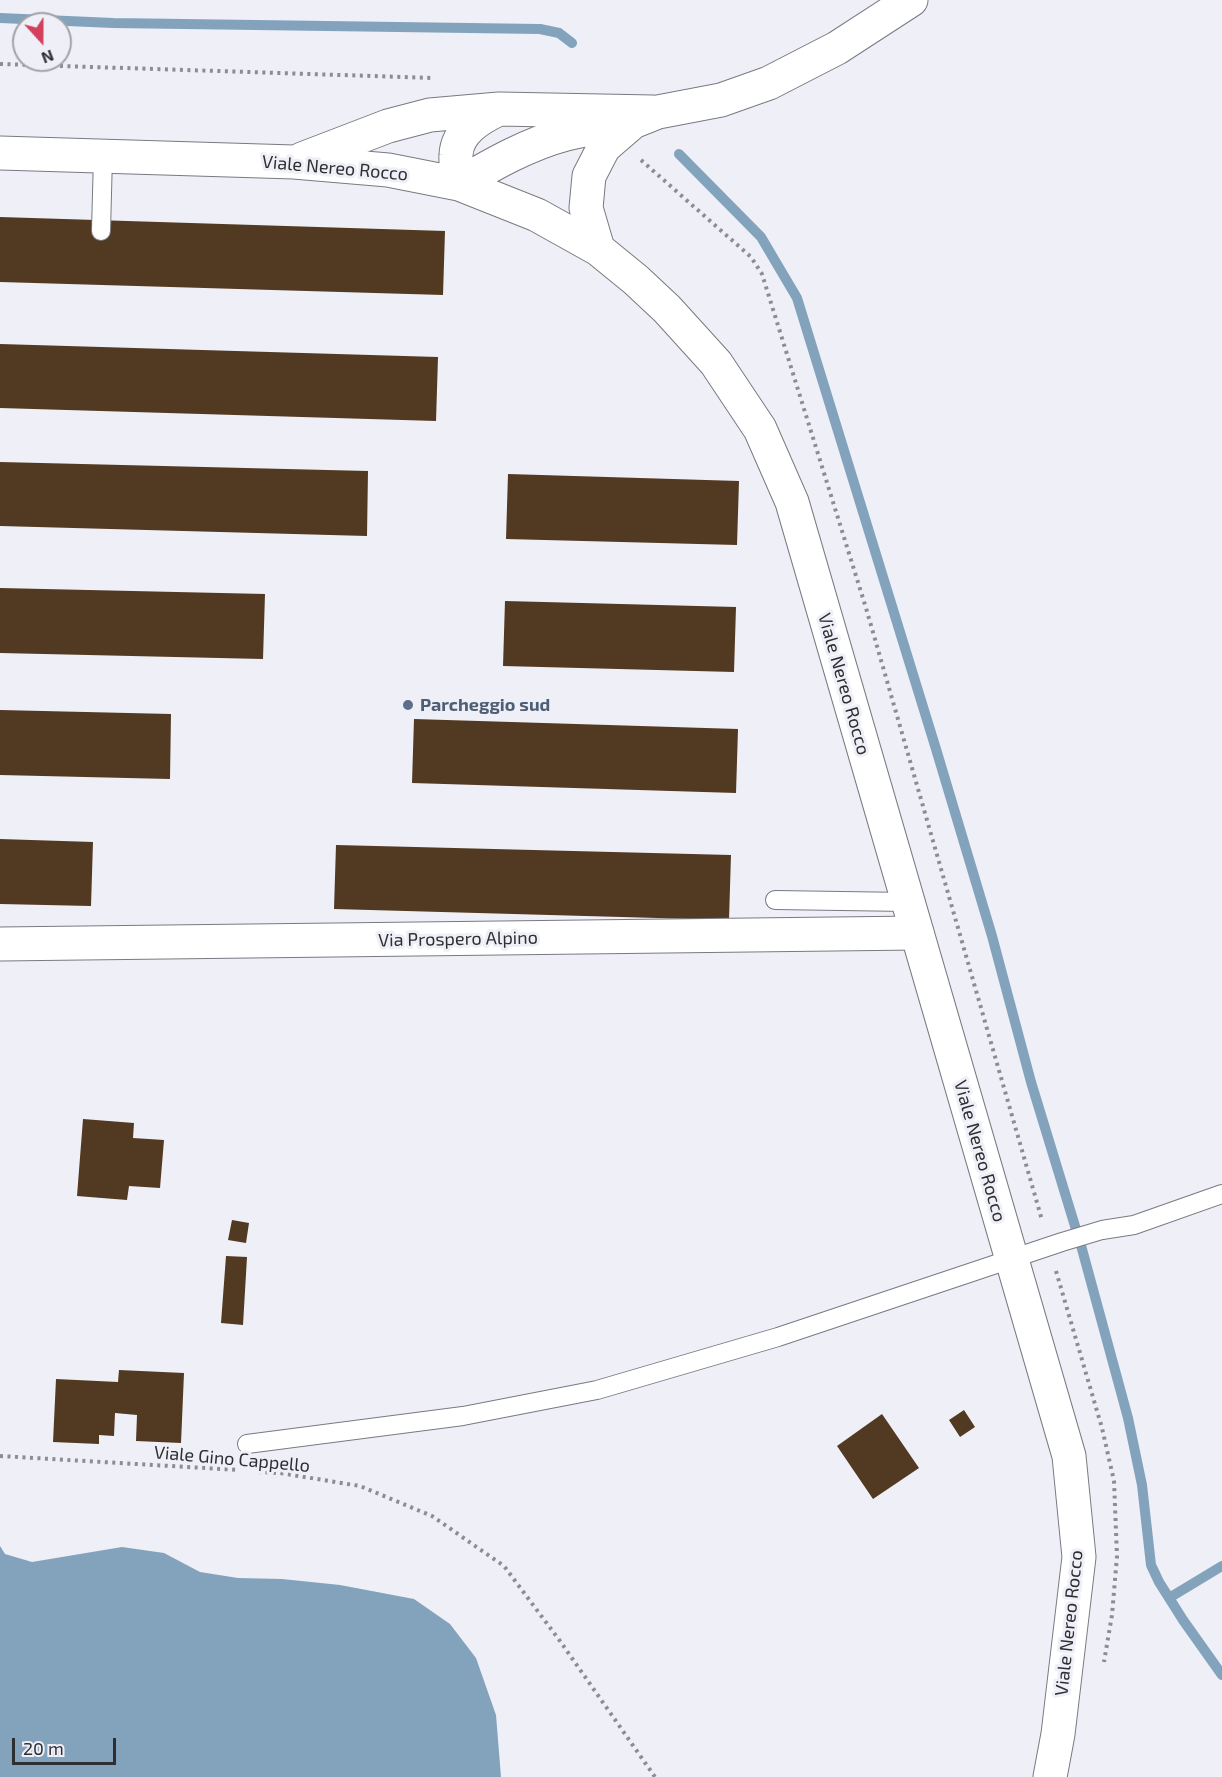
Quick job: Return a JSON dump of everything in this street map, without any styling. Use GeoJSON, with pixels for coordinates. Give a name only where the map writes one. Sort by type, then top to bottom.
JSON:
{"type":"FeatureCollection","features":[{"type":"Feature","properties":{"kind":"street"},"geometry":{"type":"LineString","coordinates":[[498,109],[476,120],[461,138],[456,154],[459,183],[503,158],[566,134],[721,100],[769,83],[837,48],[911,0]]}},
{"type":"Feature","properties":{"kind":"street"},"geometry":{"type":"LineString","coordinates":[[294,162],[388,126],[430,115],[498,109],[645,117]]}},
{"type":"Feature","properties":{"kind":"street"},"geometry":{"type":"LineString","coordinates":[[597,249],[586,208],[589,176],[604,147],[645,117]]}},
{"type":"Feature","properties":{"kind":"street","name":"Viale Nereo Rocco"},"geometry":{"type":"LineString","coordinates":[[0,153],[294,162],[388,170],[459,183],[537,215],[597,249],[636,280],[667,309],[716,363],[760,429],[792,502],[1069,1456],[1079,1557],[1058,1734],[1050,1777]]}},
{"type":"Feature","properties":{"kind":"street","name":"Via Prospero Alpino"},"geometry":{"type":"LineString","coordinates":[[0,945],[917,933]]}},
{"type":"Feature","properties":{"kind":"lane"},"geometry":{"type":"LineString","coordinates":[[101,231],[103,156]]}},
{"type":"Feature","properties":{"kind":"lane"},"geometry":{"type":"LineString","coordinates":[[775,900],[908,902]]}},
{"type":"Feature","properties":{"kind":"lane"},"geometry":{"type":"LineString","coordinates":[[247,1444],[463,1416],[597,1390],[778,1337],[1011,1258],[1102,1230],[1134,1225],[1222,1194]]}},
{"type":"Feature","properties":{"kind":"path"},"geometry":{"type":"LineString","coordinates":[[0,64],[437,78]]}},
{"type":"Feature","properties":{"kind":"path","name":"Viale Gino Cappello"},"geometry":{"type":"LineString","coordinates":[[0,1456],[245,1471]]}},
{"type":"Feature","properties":{"kind":"path","name":"Viale Gino Cappello"},"geometry":{"type":"LineString","coordinates":[[257,1471],[360,1486],[432,1516],[504,1566],[560,1641],[655,1777]]}},
{"type":"Feature","properties":{"kind":"water"},"geometry":{"type":"Polygon","coordinates":[[[0,1546],[5,1554],[32,1562],[122,1547],[164,1553],[200,1572],[238,1578],[282,1579],[340,1585],[414,1599],[450,1624],[476,1658],[496,1715],[501,1777],[0,1777],[0,1546]]]}},
{"type":"Feature","properties":{"kind":"building"},"geometry":{"type":"Polygon","coordinates":[[[0,217],[445,231],[443,295],[0,282],[0,217]]]}},
{"type":"Feature","properties":{"kind":"building"},"geometry":{"type":"Polygon","coordinates":[[[0,344],[438,357],[436,421],[0,408],[0,344]]]}},
{"type":"Feature","properties":{"kind":"building"},"geometry":{"type":"Polygon","coordinates":[[[0,462],[368,471],[367,536],[0,526],[0,462]]]}},
{"type":"Feature","properties":{"kind":"building"},"geometry":{"type":"Polygon","coordinates":[[[508,474],[739,481],[737,545],[506,539],[508,474]]]}},
{"type":"Feature","properties":{"kind":"building"},"geometry":{"type":"Polygon","coordinates":[[[0,588],[265,594],[263,659],[0,653],[0,588]]]}},
{"type":"Feature","properties":{"kind":"building"},"geometry":{"type":"Polygon","coordinates":[[[505,601],[736,607],[734,672],[503,666],[505,601]]]}},
{"type":"Feature","properties":{"kind":"building"},"geometry":{"type":"Polygon","coordinates":[[[0,710],[171,714],[170,779],[0,775],[0,710]]]}},
{"type":"Feature","properties":{"kind":"building"},"geometry":{"type":"Polygon","coordinates":[[[414,719],[738,729],[736,793],[412,783],[414,719]]]}},
{"type":"Feature","properties":{"kind":"building"},"geometry":{"type":"Polygon","coordinates":[[[0,839],[93,842],[91,906],[0,904],[0,839]]]}},
{"type":"Feature","properties":{"kind":"building"},"geometry":{"type":"Polygon","coordinates":[[[336,845],[731,855],[729,920],[334,909],[336,845]]]}},
{"type":"Feature","properties":{"kind":"building"},"geometry":{"type":"Polygon","coordinates":[[[83,1119],[134,1123],[133,1138],[164,1140],[160,1188],[129,1186],[127,1200],[77,1196],[83,1119]]]}},
{"type":"Feature","properties":{"kind":"building"},"geometry":{"type":"Polygon","coordinates":[[[232,1220],[249,1223],[246,1243],[228,1240],[232,1220]]]}},
{"type":"Feature","properties":{"kind":"building"},"geometry":{"type":"Polygon","coordinates":[[[226,1256],[247,1257],[243,1325],[221,1323],[226,1256]]]}},
{"type":"Feature","properties":{"kind":"building"},"geometry":{"type":"Polygon","coordinates":[[[119,1370],[184,1373],[181,1443],[136,1441],[137,1415],[115,1413],[114,1436],[99,1435],[99,1444],[53,1442],[56,1379],[118,1382],[119,1370]]]}},
{"type":"Feature","properties":{"kind":"building"},"geometry":{"type":"Polygon","coordinates":[[[964,1410],[975,1427],[960,1437],[949,1420],[964,1410]]]}},
{"type":"Feature","properties":{"kind":"building"},"geometry":{"type":"Polygon","coordinates":[[[882,1414],[919,1468],[873,1499],[837,1446],[882,1414]]]}},
{"type":"Feature","properties":{"kind":"waterway"},"geometry":{"type":"LineString","coordinates":[[0,18],[113,23],[540,29],[559,33],[572,43]]}},
{"type":"Feature","properties":{"kind":"waterway"},"geometry":{"type":"LineString","coordinates":[[679,154],[761,237],[797,298],[936,749],[992,936],[1031,1082],[1082,1249],[1128,1418],[1142,1485],[1151,1565],[1183,1620],[1222,1675]]}},
{"type":"Feature","properties":{"kind":"waterway"},"geometry":{"type":"LineString","coordinates":[[1169,1598],[1222,1566]]}},
{"type":"Feature","properties":{"kind":"place","name":"Parcheggio sud"},"geometry":{"type":"Point","coordinates":[408,705]}}]}
